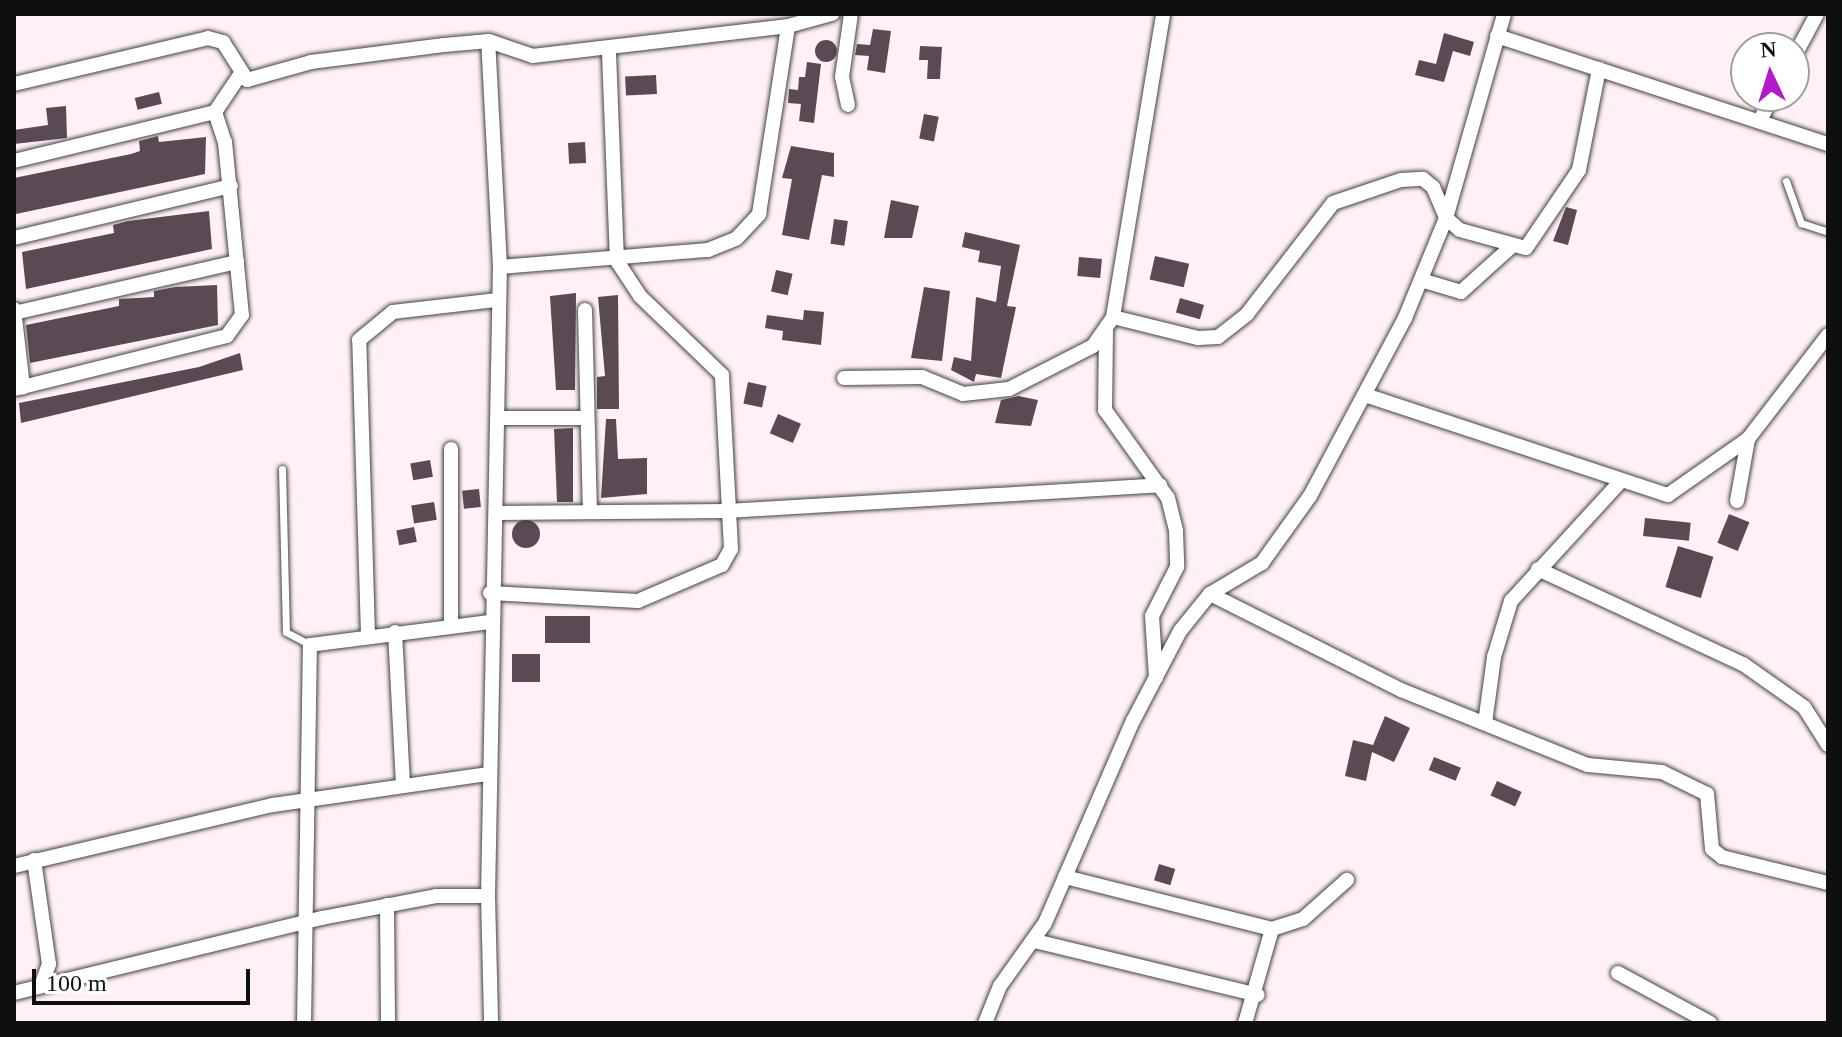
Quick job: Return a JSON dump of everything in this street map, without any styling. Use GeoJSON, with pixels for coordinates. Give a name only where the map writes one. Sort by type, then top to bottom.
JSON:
{"type":"FeatureCollection","features":[{"type":"Feature","properties":{"kind":"street"},"geometry":{"type":"LineString","coordinates":[[240,75],[259,78],[342,57],[488,41],[533,56],[788,26],[832,14]]}},
{"type":"Feature","properties":{"kind":"street"},"geometry":{"type":"LineString","coordinates":[[848,105],[842,77],[851,14]]}},
{"type":"Feature","properties":{"kind":"street"},"geometry":{"type":"LineString","coordinates":[[1156,678],[1152,616],[1172,583],[1178,552],[1173,509],[1160,485],[1105,410],[1110,324],[1163,14]]}},
{"type":"Feature","properties":{"kind":"street"},"geometry":{"type":"LineString","coordinates":[[985,1023],[1000,986],[1035,941],[1180,631],[1210,594],[1262,563],[1310,496],[1365,395],[1421,280],[1446,218],[1504,14]]}},
{"type":"Feature","properties":{"kind":"street"},"geometry":{"type":"LineString","coordinates":[[1807,32],[1817,14]]}},
{"type":"Feature","properties":{"kind":"street"},"geometry":{"type":"LineString","coordinates":[[500,267],[617,261],[708,250],[737,238],[759,214],[788,26]]}},
{"type":"Feature","properties":{"kind":"street"},"geometry":{"type":"LineString","coordinates":[[1497,36],[1828,144]]}},
{"type":"Feature","properties":{"kind":"street"},"geometry":{"type":"LineString","coordinates":[[14,84],[208,38],[223,42],[240,75]]}},
{"type":"Feature","properties":{"kind":"street"},"geometry":{"type":"LineString","coordinates":[[488,41],[500,267],[487,774],[491,1023]]}},
{"type":"Feature","properties":{"kind":"street"},"geometry":{"type":"LineString","coordinates":[[490,593],[647,598],[722,565],[731,549],[722,375],[640,296],[617,261],[609,48]]}},
{"type":"Feature","properties":{"kind":"street"},"geometry":{"type":"LineString","coordinates":[[1110,324],[1198,338],[1218,337],[1247,314],[1333,203],[1360,191],[1423,179],[1433,187],[1446,218],[1467,233],[1511,247],[1534,244],[1572,186],[1599,69]]}},
{"type":"Feature","properties":{"kind":"street"},"geometry":{"type":"LineString","coordinates":[[14,161],[215,112],[240,75]]}},
{"type":"Feature","properties":{"kind":"street"},"geometry":{"type":"LineString","coordinates":[[215,112],[231,186],[242,315],[234,332],[18,388],[14,312],[237,262]]}},
{"type":"Feature","properties":{"kind":"street"},"geometry":{"type":"LineString","coordinates":[[1760,120],[1764,112]]}},
{"type":"Feature","properties":{"kind":"street"},"geometry":{"type":"LineString","coordinates":[[14,238],[231,186]]}},
{"type":"Feature","properties":{"kind":"street"},"geometry":{"type":"LineString","coordinates":[[1421,280],[1461,292],[1511,247]]}},
{"type":"Feature","properties":{"kind":"street"},"geometry":{"type":"LineString","coordinates":[[368,635],[359,340],[393,312],[497,300]]}},
{"type":"Feature","properties":{"kind":"street"},"geometry":{"type":"LineString","coordinates":[[585,310],[590,511]]}},
{"type":"Feature","properties":{"kind":"street"},"geometry":{"type":"LineString","coordinates":[[844,378],[922,377],[963,394],[1009,389],[1079,355],[1110,324]]}},
{"type":"Feature","properties":{"kind":"street"},"geometry":{"type":"LineString","coordinates":[[1365,395],[1621,481],[1676,493],[1748,439],[1828,335]]}},
{"type":"Feature","properties":{"kind":"street"},"geometry":{"type":"LineString","coordinates":[[498,418],[587,418]]}},
{"type":"Feature","properties":{"kind":"street"},"geometry":{"type":"LineString","coordinates":[[1737,501],[1748,439]]}},
{"type":"Feature","properties":{"kind":"street"},"geometry":{"type":"LineString","coordinates":[[451,449],[451,626]]}},
{"type":"Feature","properties":{"kind":"street"},"geometry":{"type":"LineString","coordinates":[[1485,723],[1506,614],[1538,569],[1621,481]]}},
{"type":"Feature","properties":{"kind":"street"},"geometry":{"type":"LineString","coordinates":[[496,513],[727,511],[1160,485]]}},
{"type":"Feature","properties":{"kind":"street"},"geometry":{"type":"LineString","coordinates":[[1538,569],[1743,664],[1804,707],[1828,745]]}},
{"type":"Feature","properties":{"kind":"street"},"geometry":{"type":"LineString","coordinates":[[1210,594],[1401,690],[1588,765],[1662,772],[1707,794],[1712,849],[1722,857],[1828,883]]}},
{"type":"Feature","properties":{"kind":"street"},"geometry":{"type":"LineString","coordinates":[[304,1023],[302,923],[310,645],[368,635],[489,622]]}},
{"type":"Feature","properties":{"kind":"street"},"geometry":{"type":"LineString","coordinates":[[395,632],[403,784]]}},
{"type":"Feature","properties":{"kind":"street"},"geometry":{"type":"LineString","coordinates":[[14,866],[304,799],[487,774]]}},
{"type":"Feature","properties":{"kind":"street"},"geometry":{"type":"LineString","coordinates":[[34,860],[49,964],[41,986]]}},
{"type":"Feature","properties":{"kind":"street"},"geometry":{"type":"LineString","coordinates":[[1065,877],[1272,929],[1303,919],[1347,880]]}},
{"type":"Feature","properties":{"kind":"street"},"geometry":{"type":"LineString","coordinates":[[14,993],[387,905],[436,896],[488,896]]}},
{"type":"Feature","properties":{"kind":"street"},"geometry":{"type":"LineString","coordinates":[[387,905],[388,1023]]}},
{"type":"Feature","properties":{"kind":"street"},"geometry":{"type":"LineString","coordinates":[[1245,1023],[1258,995],[1272,929]]}},
{"type":"Feature","properties":{"kind":"street"},"geometry":{"type":"LineString","coordinates":[[1035,941],[1258,995]]}},
{"type":"Feature","properties":{"kind":"street"},"geometry":{"type":"LineString","coordinates":[[1618,973],[1710,1023]]}},
{"type":"Feature","properties":{"kind":"lane"},"geometry":{"type":"LineString","coordinates":[[1786,181],[1801,223],[1828,232]]}},
{"type":"Feature","properties":{"kind":"lane"},"geometry":{"type":"LineString","coordinates":[[282,469],[286,632],[310,645]]}},
{"type":"Feature","properties":{"kind":"building"},"geometry":{"type":"Polygon","coordinates":[[[873,29],[891,31],[885,73],[867,70],[869,56],[855,55],[857,44],[870,45],[873,29]]]}},
{"type":"Feature","properties":{"kind":"building"},"geometry":{"type":"Polygon","coordinates":[[[1444,33],[1474,42],[1470,56],[1453,51],[1444,82],[1415,75],[1419,60],[1436,64],[1444,33]]]}},
{"type":"Feature","properties":{"kind":"building"},"geometry":{"type":"Polygon","coordinates":[[[826,40],[837,51],[826,62],[815,51],[826,40]]]}},
{"type":"Feature","properties":{"kind":"building"},"geometry":{"type":"Polygon","coordinates":[[[920,46],[942,47],[940,79],[927,79],[928,60],[919,60],[920,46]]]}},
{"type":"Feature","properties":{"kind":"building"},"geometry":{"type":"Polygon","coordinates":[[[807,62],[821,64],[814,123],[799,121],[801,104],[788,103],[789,89],[798,90],[799,77],[805,77],[807,62]]]}},
{"type":"Feature","properties":{"kind":"building"},"geometry":{"type":"Polygon","coordinates":[[[656,75],[657,94],[626,96],[625,77],[656,75]]]}},
{"type":"Feature","properties":{"kind":"building"},"geometry":{"type":"Polygon","coordinates":[[[159,92],[162,104],[138,110],[135,98],[159,92]]]}},
{"type":"Feature","properties":{"kind":"building"},"geometry":{"type":"Polygon","coordinates":[[[66,106],[67,138],[14,144],[14,130],[48,125],[46,108],[66,106]]]}},
{"type":"Feature","properties":{"kind":"building"},"geometry":{"type":"Polygon","coordinates":[[[924,114],[939,117],[934,141],[919,139],[924,114]]]}},
{"type":"Feature","properties":{"kind":"building"},"geometry":{"type":"Polygon","coordinates":[[[158,136],[159,142],[206,137],[205,174],[16,214],[14,178],[131,154],[140,151],[139,141],[158,136]]]}},
{"type":"Feature","properties":{"kind":"building"},"geometry":{"type":"Polygon","coordinates":[[[585,142],[586,163],[569,164],[568,143],[585,142]]]}},
{"type":"Feature","properties":{"kind":"building"},"geometry":{"type":"Polygon","coordinates":[[[791,146],[834,153],[834,177],[822,175],[809,240],[782,235],[792,179],[782,178],[791,146]]]}},
{"type":"Feature","properties":{"kind":"building"},"geometry":{"type":"Polygon","coordinates":[[[891,200],[919,206],[912,238],[884,238],[891,200]]]}},
{"type":"Feature","properties":{"kind":"building"},"geometry":{"type":"Polygon","coordinates":[[[1566,207],[1577,210],[1568,245],[1553,241],[1566,207]]]}},
{"type":"Feature","properties":{"kind":"building"},"geometry":{"type":"Polygon","coordinates":[[[209,211],[212,249],[26,289],[22,252],[114,233],[113,225],[128,221],[209,211]]]}},
{"type":"Feature","properties":{"kind":"building"},"geometry":{"type":"Polygon","coordinates":[[[834,219],[848,221],[844,246],[831,244],[834,219]]]}},
{"type":"Feature","properties":{"kind":"building"},"geometry":{"type":"Polygon","coordinates":[[[965,232],[1020,245],[1007,306],[1016,307],[1001,378],[976,374],[974,382],[951,370],[954,357],[971,361],[976,297],[996,302],[1001,266],[978,262],[980,251],[962,247],[965,232]]]}},
{"type":"Feature","properties":{"kind":"building"},"geometry":{"type":"Polygon","coordinates":[[[1155,256],[1189,264],[1184,287],[1150,279],[1155,256]]]}},
{"type":"Feature","properties":{"kind":"building"},"geometry":{"type":"Polygon","coordinates":[[[1079,257],[1102,259],[1100,278],[1077,276],[1079,257]]]}},
{"type":"Feature","properties":{"kind":"building"},"geometry":{"type":"Polygon","coordinates":[[[776,270],[793,274],[788,295],[771,291],[776,270]]]}},
{"type":"Feature","properties":{"kind":"building"},"geometry":{"type":"Polygon","coordinates":[[[217,285],[218,325],[30,363],[26,325],[119,306],[119,299],[154,297],[154,291],[217,285]]]}},
{"type":"Feature","properties":{"kind":"building"},"geometry":{"type":"Polygon","coordinates":[[[924,287],[950,291],[942,361],[911,358],[924,287]]]}},
{"type":"Feature","properties":{"kind":"building"},"geometry":{"type":"Polygon","coordinates":[[[576,293],[575,390],[556,390],[550,296],[576,293]]]}},
{"type":"Feature","properties":{"kind":"building"},"geometry":{"type":"Polygon","coordinates":[[[618,295],[619,409],[597,409],[597,377],[605,376],[598,297],[618,295]]]}},
{"type":"Feature","properties":{"kind":"building"},"geometry":{"type":"Polygon","coordinates":[[[1180,298],[1204,305],[1200,319],[1176,312],[1180,298]]]}},
{"type":"Feature","properties":{"kind":"building"},"geometry":{"type":"Polygon","coordinates":[[[804,310],[824,312],[821,345],[782,340],[783,331],[765,328],[767,315],[803,320],[804,310]]]}},
{"type":"Feature","properties":{"kind":"building"},"geometry":{"type":"Polygon","coordinates":[[[240,353],[243,370],[21,423],[19,403],[199,367],[240,353]]]}},
{"type":"Feature","properties":{"kind":"building"},"geometry":{"type":"Polygon","coordinates":[[[748,382],[767,386],[762,407],[743,404],[748,382]]]}},
{"type":"Feature","properties":{"kind":"building"},"geometry":{"type":"Polygon","coordinates":[[[1018,396],[1038,400],[1031,426],[995,423],[1001,400],[1018,396]]]}},
{"type":"Feature","properties":{"kind":"building"},"geometry":{"type":"Polygon","coordinates":[[[778,414],[801,424],[793,443],[770,433],[778,414]]]}},
{"type":"Feature","properties":{"kind":"building"},"geometry":{"type":"Polygon","coordinates":[[[606,419],[616,419],[618,459],[647,458],[647,494],[601,498],[606,419]]]}},
{"type":"Feature","properties":{"kind":"building"},"geometry":{"type":"Polygon","coordinates":[[[573,428],[573,502],[557,502],[554,429],[573,428]]]}},
{"type":"Feature","properties":{"kind":"building"},"geometry":{"type":"Polygon","coordinates":[[[430,460],[433,477],[413,480],[410,463],[430,460]]]}},
{"type":"Feature","properties":{"kind":"building"},"geometry":{"type":"Polygon","coordinates":[[[479,489],[481,507],[464,509],[462,491],[479,489]]]}},
{"type":"Feature","properties":{"kind":"building"},"geometry":{"type":"Polygon","coordinates":[[[434,502],[437,520],[414,523],[411,506],[434,502]]]}},
{"type":"Feature","properties":{"kind":"building"},"geometry":{"type":"Polygon","coordinates":[[[1729,514],[1749,522],[1738,551],[1717,543],[1729,514]]]}},
{"type":"Feature","properties":{"kind":"building"},"geometry":{"type":"Polygon","coordinates":[[[1645,518],[1691,523],[1689,541],[1643,536],[1645,518]]]}},
{"type":"Feature","properties":{"kind":"building"},"geometry":{"type":"Polygon","coordinates":[[[526,520],[536,524],[540,534],[536,544],[526,548],[516,544],[512,534],[516,524],[526,520]]]}},
{"type":"Feature","properties":{"kind":"building"},"geometry":{"type":"Polygon","coordinates":[[[414,527],[417,542],[399,545],[396,530],[414,527]]]}},
{"type":"Feature","properties":{"kind":"building"},"geometry":{"type":"Polygon","coordinates":[[[1678,546],[1713,557],[1701,598],[1665,587],[1678,546]]]}},
{"type":"Feature","properties":{"kind":"building"},"geometry":{"type":"Polygon","coordinates":[[[545,616],[590,616],[590,643],[545,643],[545,616]]]}},
{"type":"Feature","properties":{"kind":"building"},"geometry":{"type":"Polygon","coordinates":[[[512,654],[540,654],[540,682],[512,682],[512,654]]]}},
{"type":"Feature","properties":{"kind":"building"},"geometry":{"type":"Polygon","coordinates":[[[1385,716],[1410,728],[1394,762],[1372,752],[1366,781],[1345,776],[1353,740],[1373,745],[1385,716]]]}},
{"type":"Feature","properties":{"kind":"building"},"geometry":{"type":"Polygon","coordinates":[[[1434,757],[1461,768],[1456,781],[1429,770],[1434,757]]]}},
{"type":"Feature","properties":{"kind":"building"},"geometry":{"type":"Polygon","coordinates":[[[1497,781],[1522,792],[1515,807],[1490,796],[1497,781]]]}},
{"type":"Feature","properties":{"kind":"building"},"geometry":{"type":"Polygon","coordinates":[[[1159,864],[1175,869],[1170,885],[1154,880],[1159,864]]]}}]}
